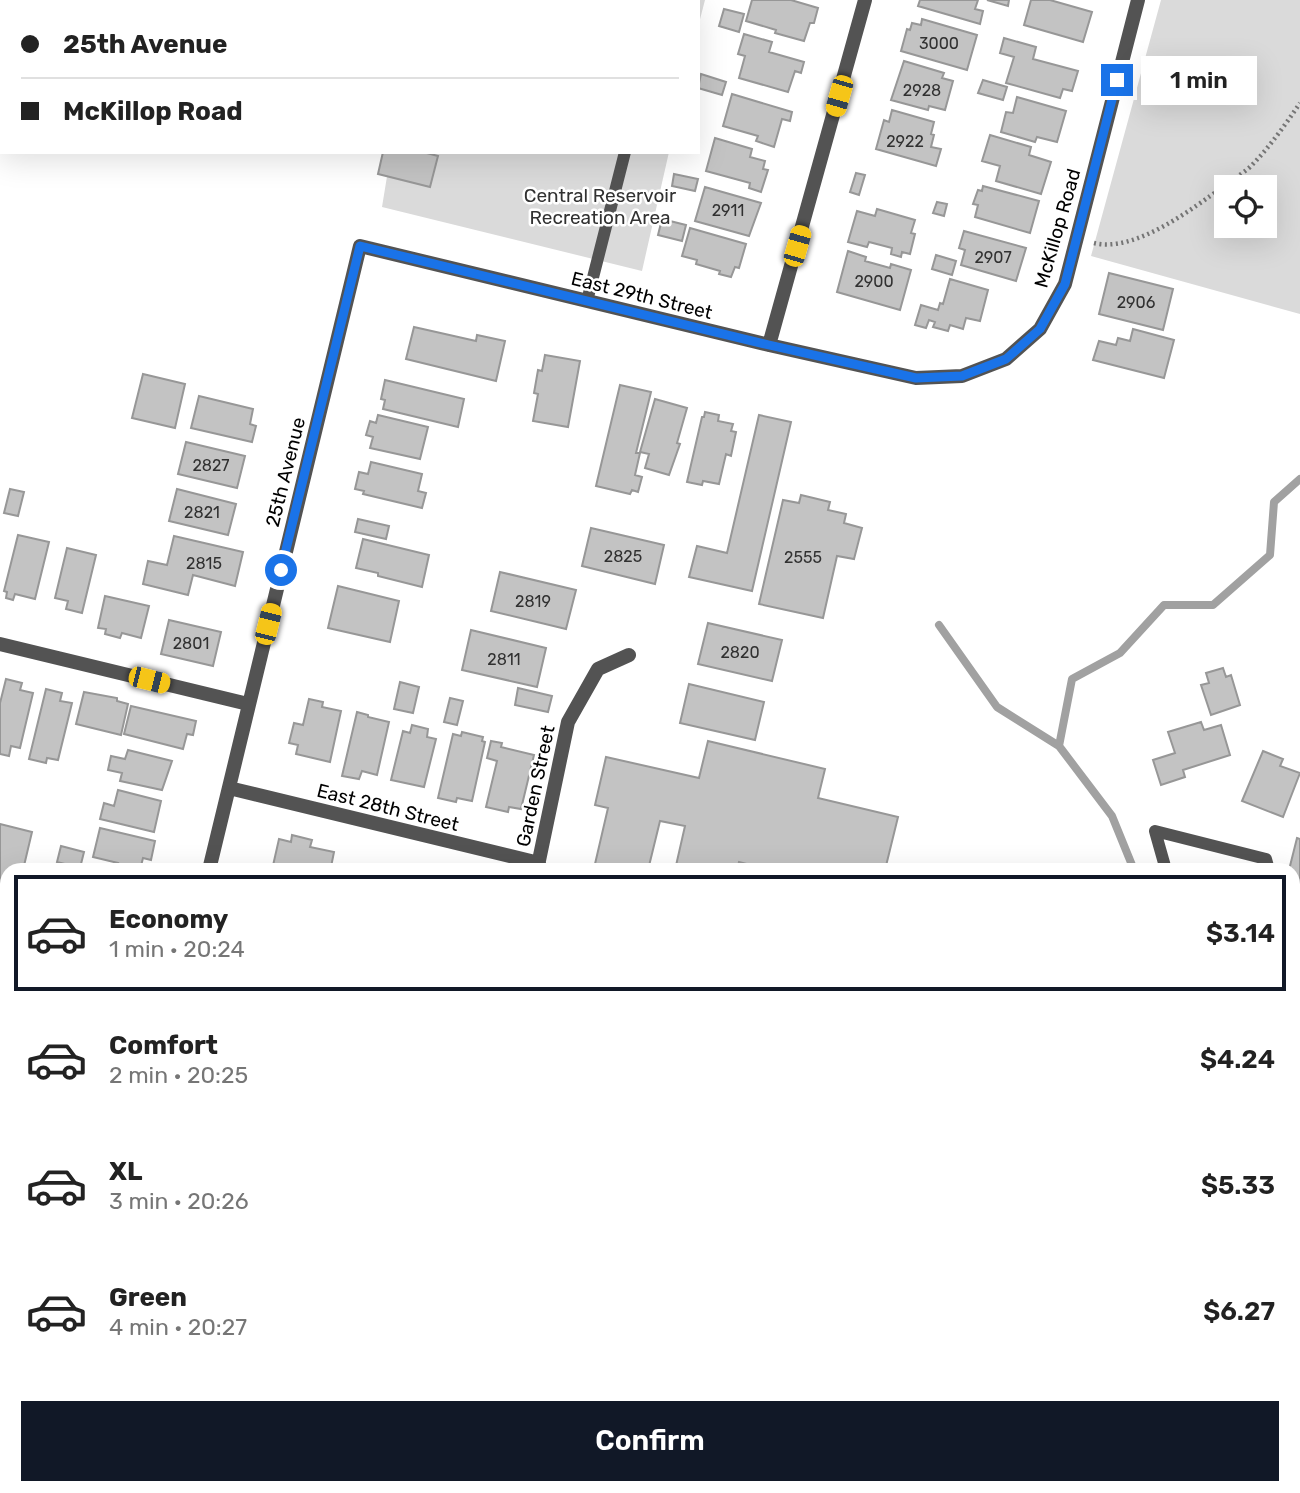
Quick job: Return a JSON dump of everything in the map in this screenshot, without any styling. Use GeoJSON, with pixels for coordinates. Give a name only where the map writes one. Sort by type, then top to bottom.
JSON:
{"type":"FeatureCollection","features":[{"type":"Feature","properties":{"kind":"street"},"geometry":{"type":"LineString","coordinates":[[769,345],[865,0]]}},
{"type":"Feature","properties":{"kind":"street","name":"McKillop Road"},"geometry":{"type":"LineString","coordinates":[[916,378],[962,376],[1006,359],[1040,329],[1065,284],[1138,0]]}},
{"type":"Feature","properties":{"kind":"street","name":"East 29th Street"},"geometry":{"type":"LineString","coordinates":[[360,246],[916,378]]}},
{"type":"Feature","properties":{"kind":"street","name":"25th Avenue"},"geometry":{"type":"LineString","coordinates":[[211,863],[360,246]]}},
{"type":"Feature","properties":{"kind":"street"},"geometry":{"type":"LineString","coordinates":[[0,644],[248,704]]}},
{"type":"Feature","properties":{"kind":"street","name":"Garden Street"},"geometry":{"type":"LineString","coordinates":[[539,863],[568,722],[598,669],[629,655]]}},
{"type":"Feature","properties":{"kind":"street","name":"East 28th Street"},"geometry":{"type":"LineString","coordinates":[[229,788],[526,863]]}},
{"type":"Feature","properties":{"kind":"lane"},"geometry":{"type":"LineString","coordinates":[[587,301],[624,154]]}},
{"type":"Feature","properties":{"kind":"lane"},"geometry":{"type":"LineString","coordinates":[[1164,863],[1155,831],[1266,859],[1267,863]]}},
{"type":"Feature","properties":{"kind":"path"},"geometry":{"type":"LineString","coordinates":[[1076,239],[1104,246],[1140,238],[1186,214],[1250,166],[1283,128],[1300,103]]}},
{"type":"Feature","properties":{"kind":"green space"},"geometry":{"type":"Polygon","coordinates":[[[700,0],[705,0],[700,19],[700,0]]]}},
{"type":"Feature","properties":{"kind":"green space"},"geometry":{"type":"Polygon","coordinates":[[[1161,0],[1300,0],[1300,314],[1091,256],[1161,0]]]}},
{"type":"Feature","properties":{"kind":"green space","name":"Central Reservoir Recreation Area"},"geometry":{"type":"Polygon","coordinates":[[[391,154],[669,154],[642,271],[382,207],[391,154]]]}},
{"type":"Feature","properties":{"kind":"building"},"geometry":{"type":"Polygon","coordinates":[[[752,0],[791,0],[818,8],[814,23],[810,23],[804,41],[746,21],[752,0]]]}},
{"type":"Feature","properties":{"kind":"building"},"geometry":{"type":"Polygon","coordinates":[[[920,0],[978,0],[975,9],[983,11],[980,24],[918,6],[920,0]]]}},
{"type":"Feature","properties":{"kind":"building"},"geometry":{"type":"Polygon","coordinates":[[[987,0],[1009,0],[1008,6],[987,0]]]}},
{"type":"Feature","properties":{"kind":"building"},"geometry":{"type":"Polygon","coordinates":[[[1031,0],[1050,0],[1092,12],[1083,42],[1024,25],[1031,0]]]}},
{"type":"Feature","properties":{"kind":"building"},"geometry":{"type":"Polygon","coordinates":[[[724,9],[744,14],[739,32],[719,26],[724,9]]]}},
{"type":"Feature","properties":{"kind":"building"},"geometry":{"type":"Polygon","coordinates":[[[922,19],[977,35],[967,70],[901,51],[907,29],[910,30],[912,23],[921,25],[922,19]]]}},
{"type":"Feature","properties":{"kind":"building"},"geometry":{"type":"Polygon","coordinates":[[[744,34],[772,42],[769,52],[804,62],[801,73],[795,71],[788,92],[739,78],[745,56],[738,54],[744,34]]]}},
{"type":"Feature","properties":{"kind":"building"},"geometry":{"type":"Polygon","coordinates":[[[1004,38],[1036,47],[1033,59],[1078,71],[1072,91],[1063,89],[1060,98],[1006,83],[1014,57],[1000,53],[1004,38]]]}},
{"type":"Feature","properties":{"kind":"building"},"geometry":{"type":"Polygon","coordinates":[[[904,61],[944,73],[942,78],[953,81],[945,110],[929,106],[928,110],[891,100],[904,61]]]}},
{"type":"Feature","properties":{"kind":"building"},"geometry":{"type":"Polygon","coordinates":[[[701,74],[726,82],[722,95],[700,89],[701,74]]]}},
{"type":"Feature","properties":{"kind":"building"},"geometry":{"type":"Polygon","coordinates":[[[983,80],[1007,87],[1003,100],[978,93],[983,80]]]}},
{"type":"Feature","properties":{"kind":"building"},"geometry":{"type":"Polygon","coordinates":[[[732,94],[792,112],[790,121],[782,119],[774,147],[756,141],[758,136],[723,126],[732,94]]]}},
{"type":"Feature","properties":{"kind":"building"},"geometry":{"type":"Polygon","coordinates":[[[1017,97],[1066,111],[1057,142],[1037,137],[1035,142],[1001,132],[1006,112],[1013,113],[1017,97]]]}},
{"type":"Feature","properties":{"kind":"building"},"geometry":{"type":"Polygon","coordinates":[[[892,110],[934,122],[931,147],[941,149],[936,166],[876,149],[884,120],[889,122],[892,110]]]}},
{"type":"Feature","properties":{"kind":"building"},"geometry":{"type":"Polygon","coordinates":[[[990,135],[1031,147],[1029,155],[1051,162],[1041,194],[996,181],[1000,166],[982,161],[990,135]]]}},
{"type":"Feature","properties":{"kind":"building"},"geometry":{"type":"Polygon","coordinates":[[[715,138],[752,149],[750,157],[765,161],[763,169],[768,170],[761,192],[749,188],[750,183],[706,171],[715,138]]]}},
{"type":"Feature","properties":{"kind":"building"},"geometry":{"type":"Polygon","coordinates":[[[383,154],[438,156],[430,187],[378,174],[383,154]]]}},
{"type":"Feature","properties":{"kind":"building"},"geometry":{"type":"Polygon","coordinates":[[[856,173],[865,175],[859,195],[850,192],[856,173]]]}},
{"type":"Feature","properties":{"kind":"building"},"geometry":{"type":"Polygon","coordinates":[[[674,174],[698,179],[695,191],[672,186],[674,174]]]}},
{"type":"Feature","properties":{"kind":"building"},"geometry":{"type":"Polygon","coordinates":[[[983,186],[1039,201],[1030,233],[975,217],[978,205],[973,204],[978,190],[982,191],[983,186]]]}},
{"type":"Feature","properties":{"kind":"building"},"geometry":{"type":"Polygon","coordinates":[[[705,187],[761,203],[749,236],[695,221],[705,187]]]}},
{"type":"Feature","properties":{"kind":"building"},"geometry":{"type":"Polygon","coordinates":[[[937,202],[947,204],[944,216],[933,213],[937,202]]]}},
{"type":"Feature","properties":{"kind":"building"},"geometry":{"type":"Polygon","coordinates":[[[877,209],[915,220],[910,254],[902,252],[901,257],[891,254],[892,248],[869,242],[867,247],[848,242],[857,211],[875,216],[877,209]]]}},
{"type":"Feature","properties":{"kind":"building"},"geometry":{"type":"Polygon","coordinates":[[[662,219],[686,225],[682,241],[658,235],[662,219]]]}},
{"type":"Feature","properties":{"kind":"building"},"geometry":{"type":"Polygon","coordinates":[[[690,228],[746,244],[739,268],[735,267],[731,277],[696,264],[697,260],[682,256],[690,228]]]}},
{"type":"Feature","properties":{"kind":"building"},"geometry":{"type":"Polygon","coordinates":[[[964,231],[1026,248],[1016,281],[961,265],[965,250],[959,248],[964,231]]]}},
{"type":"Feature","properties":{"kind":"building"},"geometry":{"type":"Polygon","coordinates":[[[848,251],[866,257],[865,261],[911,270],[900,310],[837,292],[848,251]]]}},
{"type":"Feature","properties":{"kind":"building"},"geometry":{"type":"Polygon","coordinates":[[[936,255],[956,261],[952,275],[932,269],[936,255]]]}},
{"type":"Feature","properties":{"kind":"building"},"geometry":{"type":"Polygon","coordinates":[[[1109,273],[1173,289],[1163,330],[1099,314],[1109,273]]]}},
{"type":"Feature","properties":{"kind":"building"},"geometry":{"type":"Polygon","coordinates":[[[950,279],[988,290],[980,321],[966,318],[963,329],[950,325],[948,331],[933,327],[935,322],[929,320],[926,328],[915,325],[921,305],[938,310],[940,303],[943,304],[950,279]]]}},
{"type":"Feature","properties":{"kind":"building"},"geometry":{"type":"Polygon","coordinates":[[[414,327],[476,341],[477,335],[505,341],[496,381],[406,359],[414,327]]]}},
{"type":"Feature","properties":{"kind":"building"},"geometry":{"type":"Polygon","coordinates":[[[1133,329],[1174,340],[1164,378],[1093,360],[1099,341],[1116,345],[1118,338],[1130,341],[1133,329]]]}},
{"type":"Feature","properties":{"kind":"building"},"geometry":{"type":"Polygon","coordinates":[[[545,355],[580,361],[568,427],[533,421],[538,394],[534,393],[538,370],[542,371],[545,355]]]}},
{"type":"Feature","properties":{"kind":"building"},"geometry":{"type":"Polygon","coordinates":[[[143,374],[185,384],[175,428],[132,418],[143,374]]]}},
{"type":"Feature","properties":{"kind":"building"},"geometry":{"type":"Polygon","coordinates":[[[385,380],[464,399],[458,427],[383,409],[385,400],[381,399],[385,380]]]}},
{"type":"Feature","properties":{"kind":"building"},"geometry":{"type":"Polygon","coordinates":[[[620,385],[651,392],[636,453],[640,453],[635,475],[642,477],[638,492],[632,490],[630,494],[596,486],[620,385]]]}},
{"type":"Feature","properties":{"kind":"building"},"geometry":{"type":"Polygon","coordinates":[[[199,396],[253,409],[250,424],[256,426],[252,442],[191,428],[199,396]]]}},
{"type":"Feature","properties":{"kind":"building"},"geometry":{"type":"Polygon","coordinates":[[[655,399],[687,408],[677,443],[680,444],[669,475],[645,468],[649,454],[640,452],[655,399]]]}},
{"type":"Feature","properties":{"kind":"building"},"geometry":{"type":"Polygon","coordinates":[[[705,412],[719,415],[718,421],[733,424],[731,431],[736,432],[731,456],[726,454],[719,484],[687,482],[705,412]]]}},
{"type":"Feature","properties":{"kind":"building"},"geometry":{"type":"Polygon","coordinates":[[[378,415],[428,427],[420,459],[370,448],[373,437],[366,435],[370,421],[376,423],[378,415]]]}},
{"type":"Feature","properties":{"kind":"building"},"geometry":{"type":"Polygon","coordinates":[[[759,415],[791,422],[752,591],[689,577],[697,546],[727,553],[759,415]]]}},
{"type":"Feature","properties":{"kind":"building"},"geometry":{"type":"Polygon","coordinates":[[[186,442],[245,456],[237,488],[178,474],[186,442]]]}},
{"type":"Feature","properties":{"kind":"building"},"geometry":{"type":"Polygon","coordinates":[[[371,462],[422,474],[418,491],[426,493],[422,508],[363,494],[364,491],[355,489],[359,472],[368,474],[371,462]]]}},
{"type":"Feature","properties":{"kind":"building"},"geometry":{"type":"Polygon","coordinates":[[[10,489],[24,492],[18,516],[4,513],[10,489]]]}},
{"type":"Feature","properties":{"kind":"building"},"geometry":{"type":"Polygon","coordinates":[[[177,489],[236,504],[228,535],[169,521],[177,489]]]}},
{"type":"Feature","properties":{"kind":"building"},"geometry":{"type":"Polygon","coordinates":[[[801,495],[830,502],[828,510],[846,514],[844,523],[862,528],[854,559],[837,556],[823,618],[759,604],[783,500],[799,503],[801,495]]]}},
{"type":"Feature","properties":{"kind":"building"},"geometry":{"type":"Polygon","coordinates":[[[358,519],[389,526],[386,539],[355,532],[358,519]]]}},
{"type":"Feature","properties":{"kind":"building"},"geometry":{"type":"Polygon","coordinates":[[[591,528],[664,545],[655,584],[582,566],[591,528]]]}},
{"type":"Feature","properties":{"kind":"building"},"geometry":{"type":"Polygon","coordinates":[[[18,535],[49,542],[35,599],[15,594],[13,600],[6,598],[7,592],[4,591],[18,535]]]}},
{"type":"Feature","properties":{"kind":"building"},"geometry":{"type":"Polygon","coordinates":[[[174,536],[243,552],[235,586],[193,575],[188,595],[143,584],[148,561],[167,565],[174,536]]]}},
{"type":"Feature","properties":{"kind":"building"},"geometry":{"type":"Polygon","coordinates":[[[363,539],[429,555],[422,587],[356,568],[363,539]]]}},
{"type":"Feature","properties":{"kind":"building"},"geometry":{"type":"Polygon","coordinates":[[[67,548],[96,555],[82,613],[66,609],[68,601],[55,598],[67,548]]]}},
{"type":"Feature","properties":{"kind":"building"},"geometry":{"type":"Polygon","coordinates":[[[500,572],[576,590],[566,629],[491,611],[500,572]]]}},
{"type":"Feature","properties":{"kind":"building"},"geometry":{"type":"Polygon","coordinates":[[[338,586],[399,601],[390,642],[328,628],[338,586]]]}},
{"type":"Feature","properties":{"kind":"building"},"geometry":{"type":"Polygon","coordinates":[[[105,596],[149,606],[141,638],[122,633],[120,638],[105,634],[106,629],[98,628],[105,596]]]}},
{"type":"Feature","properties":{"kind":"building"},"geometry":{"type":"Polygon","coordinates":[[[169,620],[221,632],[213,666],[161,654],[169,620]]]}},
{"type":"Feature","properties":{"kind":"building"},"geometry":{"type":"Polygon","coordinates":[[[708,623],[782,640],[772,681],[698,664],[708,623]]]}},
{"type":"Feature","properties":{"kind":"building"},"geometry":{"type":"Polygon","coordinates":[[[471,630],[546,648],[537,687],[462,670],[471,630]]]}},
{"type":"Feature","properties":{"kind":"building"},"geometry":{"type":"Polygon","coordinates":[[[1223,668],[1226,677],[1231,675],[1240,705],[1211,715],[1201,685],[1209,683],[1206,673],[1223,668]]]}},
{"type":"Feature","properties":{"kind":"building"},"geometry":{"type":"Polygon","coordinates":[[[6,679],[22,683],[20,690],[33,693],[20,748],[11,746],[9,756],[0,754],[0,703],[6,679]]]}},
{"type":"Feature","properties":{"kind":"building"},"geometry":{"type":"Polygon","coordinates":[[[400,682],[419,687],[413,713],[394,709],[400,682]]]}},
{"type":"Feature","properties":{"kind":"building"},"geometry":{"type":"Polygon","coordinates":[[[689,684],[764,702],[755,740],[680,723],[689,684]]]}},
{"type":"Feature","properties":{"kind":"building"},"geometry":{"type":"Polygon","coordinates":[[[518,688],[552,696],[548,712],[515,705],[518,688]]]}},
{"type":"Feature","properties":{"kind":"building"},"geometry":{"type":"Polygon","coordinates":[[[46,689],[62,693],[60,701],[72,703],[58,760],[47,758],[46,763],[29,759],[46,689]]]}},
{"type":"Feature","properties":{"kind":"building"},"geometry":{"type":"Polygon","coordinates":[[[84,692],[117,698],[117,701],[128,704],[121,735],[76,724],[84,692]]]}},
{"type":"Feature","properties":{"kind":"building"},"geometry":{"type":"Polygon","coordinates":[[[450,698],[463,701],[457,725],[444,722],[450,698]]]}},
{"type":"Feature","properties":{"kind":"building"},"geometry":{"type":"Polygon","coordinates":[[[309,699],[323,702],[322,707],[341,711],[330,762],[296,754],[298,745],[289,743],[294,723],[303,725],[309,699]]]}},
{"type":"Feature","properties":{"kind":"building"},"geometry":{"type":"Polygon","coordinates":[[[131,706],[196,721],[193,735],[187,734],[183,749],[124,734],[131,706]]]}},
{"type":"Feature","properties":{"kind":"building"},"geometry":{"type":"Polygon","coordinates":[[[357,712],[389,722],[377,775],[362,771],[359,779],[342,776],[357,712]]]}},
{"type":"Feature","properties":{"kind":"building"},"geometry":{"type":"Polygon","coordinates":[[[1201,722],[1204,730],[1221,725],[1230,755],[1183,770],[1185,777],[1161,785],[1153,760],[1175,753],[1168,732],[1201,722]]]}},
{"type":"Feature","properties":{"kind":"building"},"geometry":{"type":"Polygon","coordinates":[[[412,725],[428,729],[427,737],[436,739],[424,787],[391,780],[403,731],[410,733],[412,725]]]}},
{"type":"Feature","properties":{"kind":"building"},"geometry":{"type":"Polygon","coordinates":[[[462,732],[483,737],[482,741],[485,742],[472,801],[457,798],[456,802],[438,798],[453,734],[461,736],[462,732]]]}},
{"type":"Feature","properties":{"kind":"building"},"geometry":{"type":"Polygon","coordinates":[[[491,741],[502,743],[501,747],[534,755],[521,809],[509,807],[508,812],[486,807],[497,761],[487,758],[491,741]]]}},
{"type":"Feature","properties":{"kind":"building"},"geometry":{"type":"Polygon","coordinates":[[[708,741],[825,769],[818,798],[898,817],[887,863],[677,863],[685,826],[660,821],[650,863],[595,863],[608,808],[595,805],[606,757],[699,778],[708,741]]]}},
{"type":"Feature","properties":{"kind":"building"},"geometry":{"type":"Polygon","coordinates":[[[128,750],[172,761],[162,790],[120,781],[122,773],[108,770],[111,756],[125,759],[128,750]]]}},
{"type":"Feature","properties":{"kind":"building"},"geometry":{"type":"Polygon","coordinates":[[[1263,751],[1283,759],[1280,766],[1300,773],[1283,817],[1242,801],[1263,751]]]}},
{"type":"Feature","properties":{"kind":"building"},"geometry":{"type":"Polygon","coordinates":[[[118,790],[161,801],[154,832],[100,819],[104,803],[114,806],[118,790]]]}},
{"type":"Feature","properties":{"kind":"building"},"geometry":{"type":"Polygon","coordinates":[[[0,824],[32,832],[25,863],[0,863],[0,824]]]}},
{"type":"Feature","properties":{"kind":"building"},"geometry":{"type":"Polygon","coordinates":[[[100,828],[155,841],[151,860],[143,858],[142,863],[118,863],[93,857],[100,828]]]}},
{"type":"Feature","properties":{"kind":"building"},"geometry":{"type":"Polygon","coordinates":[[[292,835],[312,840],[310,847],[334,852],[332,863],[274,863],[279,839],[291,842],[292,835]]]}},
{"type":"Feature","properties":{"kind":"building"},"geometry":{"type":"Polygon","coordinates":[[[1297,838],[1300,839],[1300,863],[1291,863],[1297,838]]]}},
{"type":"Feature","properties":{"kind":"building"},"geometry":{"type":"Polygon","coordinates":[[[61,846],[84,852],[81,863],[57,862],[61,846]]]}},
{"type":"Feature","properties":{"kind":"waterway"},"geometry":{"type":"LineString","coordinates":[[1131,863],[1112,816],[1059,746],[1072,679],[1120,653],[1164,605],[1213,605],[1270,555],[1274,502],[1300,479]]}},
{"type":"Feature","properties":{"kind":"waterway"},"geometry":{"type":"LineString","coordinates":[[939,625],[997,707],[1059,746]]}},
{"type":"Feature","properties":{"kind":"route"},"geometry":{"type":"LineString","coordinates":[[281,570],[360,246],[916,378],[962,376],[1006,359],[1040,329],[1065,284],[1117,80]]}}]}
